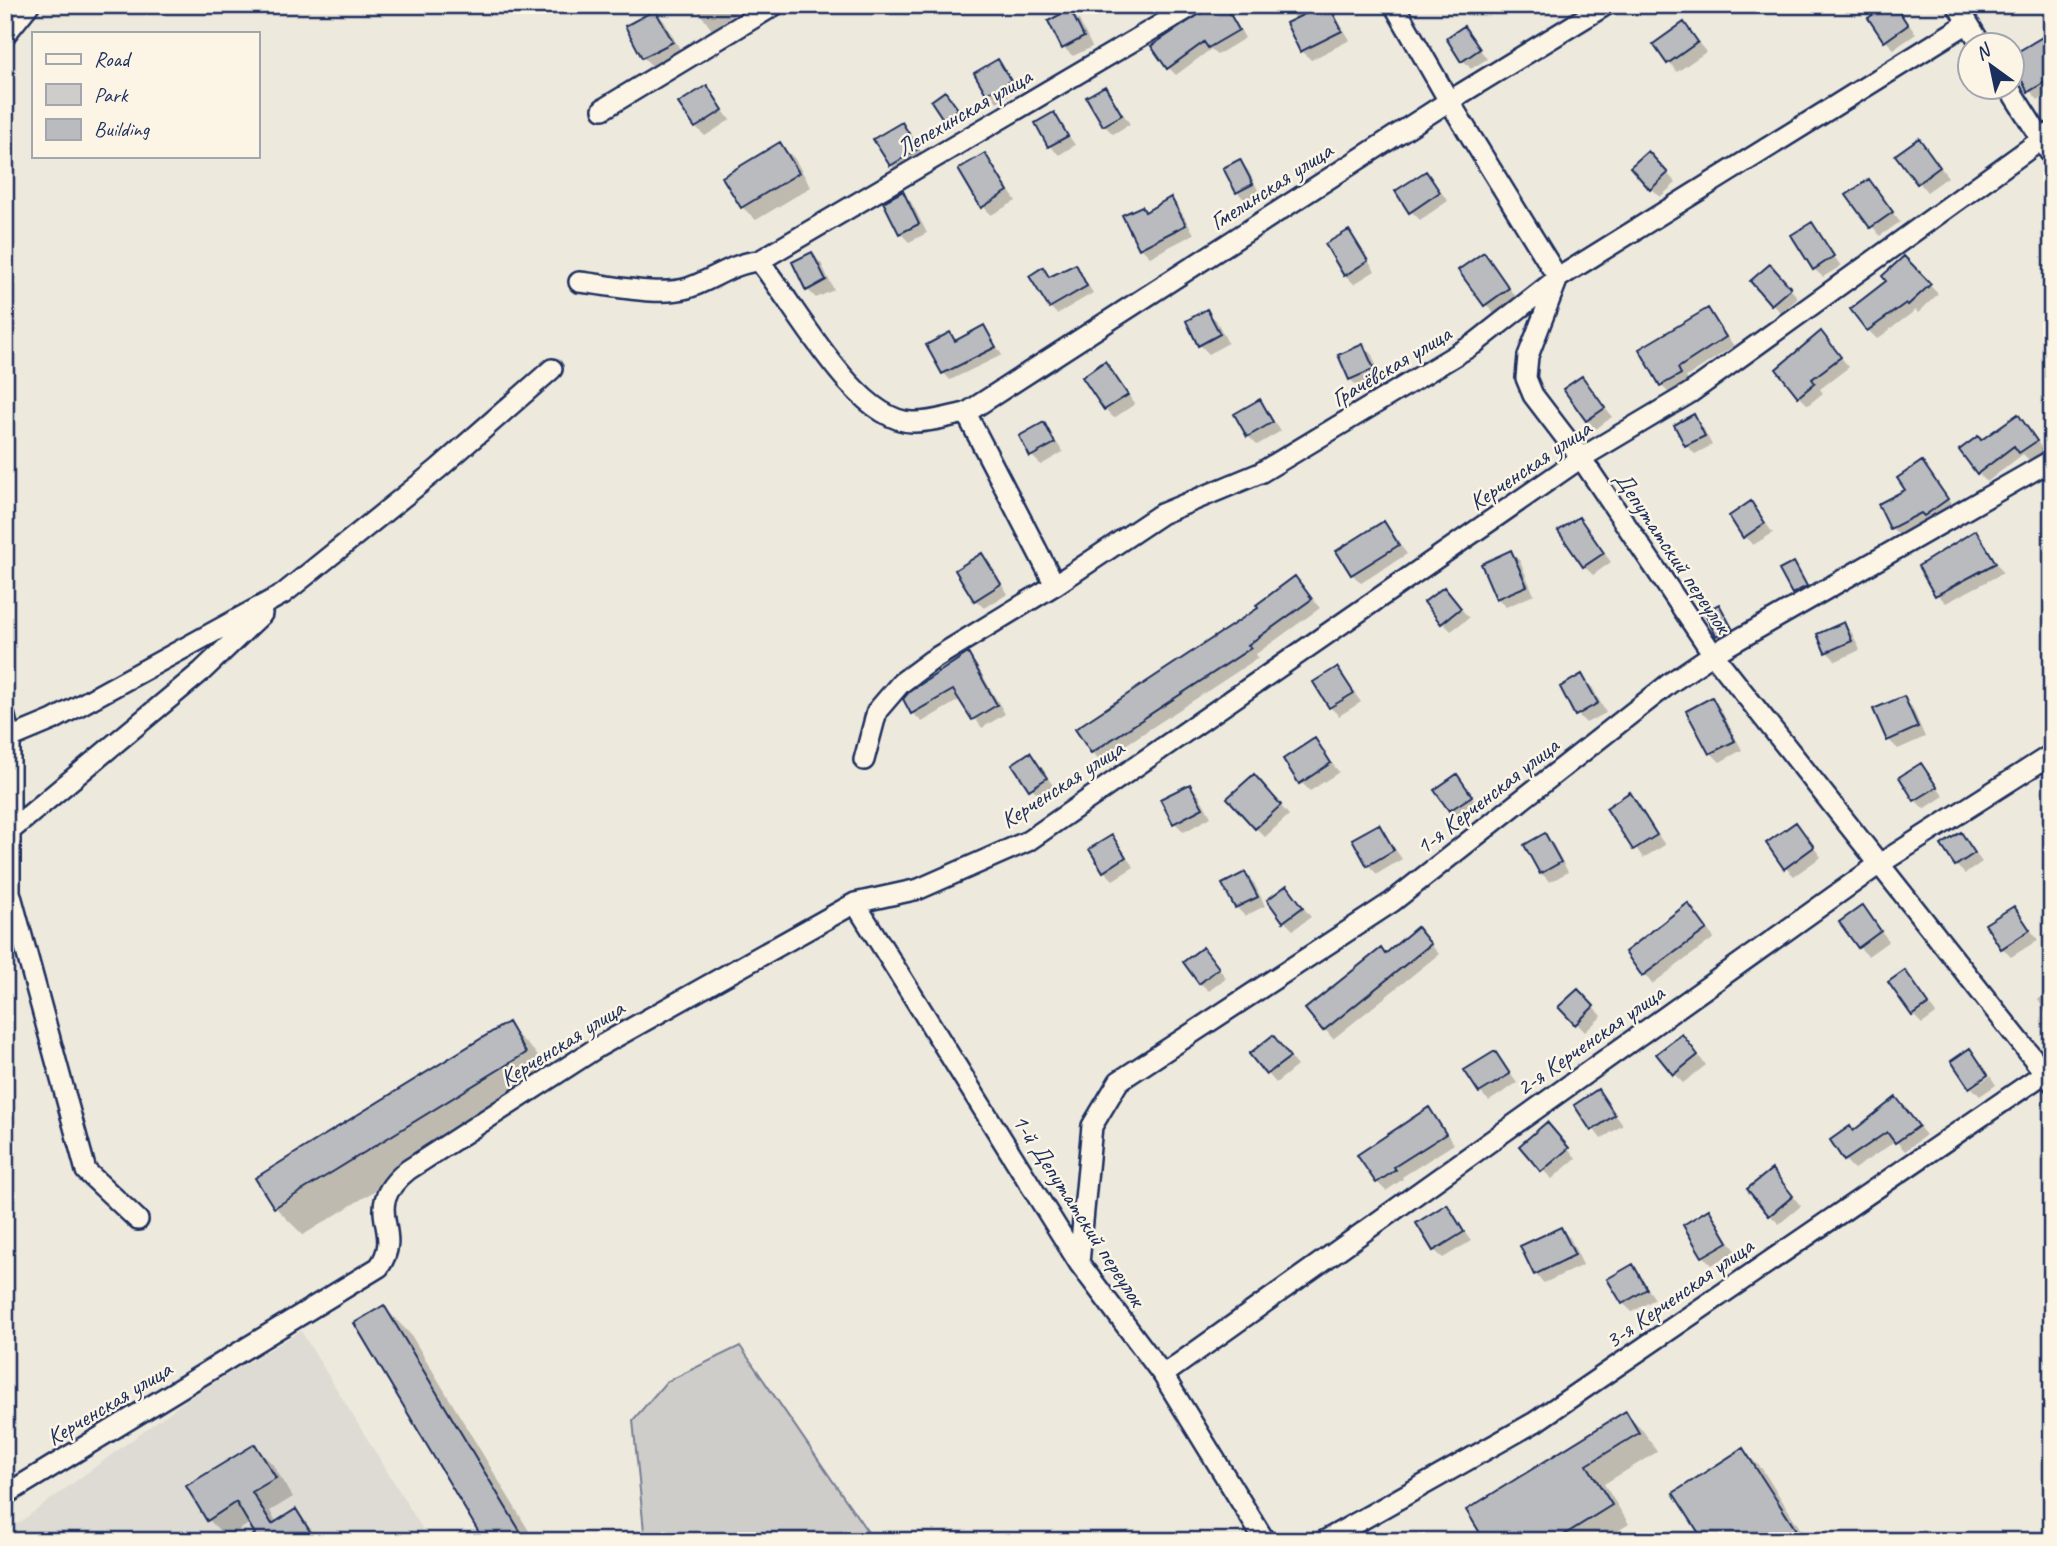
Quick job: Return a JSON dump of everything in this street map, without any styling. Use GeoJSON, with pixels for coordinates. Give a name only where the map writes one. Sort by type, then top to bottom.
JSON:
{"type":"FeatureCollection","features":[{"type":"Feature","properties":{"kind":"street"},"geometry":{"type":"LineString","coordinates":[[5,35],[29,5]]}},
{"type":"Feature","properties":{"kind":"street"},"geometry":{"type":"LineString","coordinates":[[603,109],[775,5]]}},
{"type":"Feature","properties":{"kind":"street","name":"Лепехинская улица"},"geometry":{"type":"LineString","coordinates":[[579,282],[660,292],[687,288],[741,262],[759,261],[1194,5]]}},
{"type":"Feature","properties":{"kind":"street"},"geometry":{"type":"LineString","coordinates":[[1394,5],[1449,101],[1558,278]]}},
{"type":"Feature","properties":{"kind":"street","name":"Гмелинская улица"},"geometry":{"type":"LineString","coordinates":[[966,413],[1449,101],[1606,5]]}},
{"type":"Feature","properties":{"kind":"street"},"geometry":{"type":"LineString","coordinates":[[1957,5],[1973,32]]}},
{"type":"Feature","properties":{"kind":"street","name":"Грачёвская улица"},"geometry":{"type":"LineString","coordinates":[[864,760],[877,711],[901,682],[932,660],[1055,585],[1161,514],[1260,473],[1474,344],[1558,278],[1968,23]]}},
{"type":"Feature","properties":{"kind":"street"},"geometry":{"type":"LineString","coordinates":[[2018,102],[2048,143]]}},
{"type":"Feature","properties":{"kind":"street","name":"Керченская улица"},"geometry":{"type":"LineString","coordinates":[[5,1495],[379,1267],[384,1260],[388,1240],[383,1202],[387,1190],[408,1170],[598,1047],[855,904],[919,888],[1028,841],[1581,458],[1690,393],[2048,143]]}},
{"type":"Feature","properties":{"kind":"street"},"geometry":{"type":"LineString","coordinates":[[759,261],[849,386],[870,405],[894,419],[912,422],[966,413],[1055,585]]}},
{"type":"Feature","properties":{"kind":"street","name":"Депутатский переулок"},"geometry":{"type":"LineString","coordinates":[[1558,278],[1528,356],[1526,377],[1533,395],[1581,458],[1713,654],[1878,865],[2049,1074]]}},
{"type":"Feature","properties":{"kind":"street"},"geometry":{"type":"LineString","coordinates":[[7,831],[202,671],[283,594],[438,469],[552,369]]}},
{"type":"Feature","properties":{"kind":"street","name":"1-я Керченская улица"},"geometry":{"type":"LineString","coordinates":[[1079,1263],[1092,1126],[1119,1081],[1392,902],[1670,683],[1713,654],[2052,460]]}},
{"type":"Feature","properties":{"kind":"street"},"geometry":{"type":"LineString","coordinates":[[8,739],[53,720],[283,594]]}},
{"type":"Feature","properties":{"kind":"street"},"geometry":{"type":"LineString","coordinates":[[5,718],[8,739],[8,897],[86,1171],[138,1220]]}},
{"type":"Feature","properties":{"kind":"street","name":"2-я Керченская улица"},"geometry":{"type":"LineString","coordinates":[[1163,1375],[1878,865],[2052,754]]}},
{"type":"Feature","properties":{"kind":"street","name":"1-й Депутатский переулок"},"geometry":{"type":"LineString","coordinates":[[855,904],[1079,1263],[1163,1375],[1265,1541]]}},
{"type":"Feature","properties":{"kind":"street","name":"3-я Керченская улица"},"geometry":{"type":"LineString","coordinates":[[1324,1541],[1535,1422],[2049,1074]]}},
{"type":"Feature","properties":{"kind":"shaded area"},"geometry":{"type":"Polygon","coordinates":[[[301,1331],[430,1541],[5,1541],[5,1533],[193,1395],[301,1331]]]}},
{"type":"Feature","properties":{"kind":"green space"},"geometry":{"type":"Polygon","coordinates":[[[740,1346],[874,1541],[645,1541],[633,1420],[666,1382],[740,1346]]]}},
{"type":"Feature","properties":{"kind":"building"},"geometry":{"type":"Polygon","coordinates":[[[1213,5],[1225,5],[1239,30],[1208,48],[1204,42],[1167,69],[1151,46],[1213,5]]]}},
{"type":"Feature","properties":{"kind":"building"},"geometry":{"type":"Polygon","coordinates":[[[1323,5],[1329,5],[1342,31],[1300,52],[1286,23],[1323,5]]]}},
{"type":"Feature","properties":{"kind":"building"},"geometry":{"type":"Polygon","coordinates":[[[1887,5],[1895,5],[1908,25],[1884,42],[1868,18],[1887,5]]]}},
{"type":"Feature","properties":{"kind":"building"},"geometry":{"type":"Polygon","coordinates":[[[1070,9],[1084,37],[1062,49],[1048,21],[1070,9]]]}},
{"type":"Feature","properties":{"kind":"building"},"geometry":{"type":"Polygon","coordinates":[[[655,10],[673,42],[642,58],[625,26],[655,10]]]}},
{"type":"Feature","properties":{"kind":"building"},"geometry":{"type":"Polygon","coordinates":[[[1684,22],[1698,42],[1667,64],[1653,44],[1684,22]]]}},
{"type":"Feature","properties":{"kind":"building"},"geometry":{"type":"Polygon","coordinates":[[[1464,26],[1480,49],[1461,62],[1446,38],[1464,26]]]}},
{"type":"Feature","properties":{"kind":"building"},"geometry":{"type":"Polygon","coordinates":[[[2046,35],[2052,46],[2052,78],[2028,92],[2025,87],[2025,47],[2046,35]]]}},
{"type":"Feature","properties":{"kind":"building"},"geometry":{"type":"Polygon","coordinates":[[[998,59],[1011,81],[986,94],[974,73],[998,59]]]}},
{"type":"Feature","properties":{"kind":"building"},"geometry":{"type":"Polygon","coordinates":[[[707,85],[723,110],[695,128],[678,103],[707,85]]]}},
{"type":"Feature","properties":{"kind":"building"},"geometry":{"type":"Polygon","coordinates":[[[1105,86],[1122,115],[1103,126],[1086,97],[1105,86]]]}},
{"type":"Feature","properties":{"kind":"building"},"geometry":{"type":"Polygon","coordinates":[[[945,91],[958,109],[943,119],[931,101],[945,91]]]}},
{"type":"Feature","properties":{"kind":"building"},"geometry":{"type":"Polygon","coordinates":[[[1054,112],[1068,136],[1048,147],[1035,123],[1054,112]]]}},
{"type":"Feature","properties":{"kind":"building"},"geometry":{"type":"Polygon","coordinates":[[[902,122],[918,149],[890,166],[873,139],[902,122]]]}},
{"type":"Feature","properties":{"kind":"building"},"geometry":{"type":"Polygon","coordinates":[[[1919,138],[1940,167],[1917,184],[1895,155],[1919,138]]]}},
{"type":"Feature","properties":{"kind":"building"},"geometry":{"type":"Polygon","coordinates":[[[780,142],[799,173],[741,208],[722,177],[780,142]]]}},
{"type":"Feature","properties":{"kind":"building"},"geometry":{"type":"Polygon","coordinates":[[[1648,151],[1668,173],[1650,190],[1630,167],[1648,151]]]}},
{"type":"Feature","properties":{"kind":"building"},"geometry":{"type":"Polygon","coordinates":[[[985,153],[1008,191],[981,208],[958,169],[985,153]]]}},
{"type":"Feature","properties":{"kind":"building"},"geometry":{"type":"Polygon","coordinates":[[[1240,159],[1253,184],[1236,193],[1223,168],[1240,159]]]}},
{"type":"Feature","properties":{"kind":"building"},"geometry":{"type":"Polygon","coordinates":[[[1426,171],[1440,192],[1409,213],[1395,191],[1426,171]]]}},
{"type":"Feature","properties":{"kind":"building"},"geometry":{"type":"Polygon","coordinates":[[[1869,179],[1893,212],[1870,228],[1846,195],[1869,179]]]}},
{"type":"Feature","properties":{"kind":"building"},"geometry":{"type":"Polygon","coordinates":[[[903,191],[919,224],[899,234],[883,202],[903,191]]]}},
{"type":"Feature","properties":{"kind":"building"},"geometry":{"type":"Polygon","coordinates":[[[1171,197],[1186,225],[1139,249],[1122,215],[1142,206],[1145,212],[1171,197]]]}},
{"type":"Feature","properties":{"kind":"building"},"geometry":{"type":"Polygon","coordinates":[[[1812,222],[1834,256],[1813,270],[1791,235],[1812,222]]]}},
{"type":"Feature","properties":{"kind":"building"},"geometry":{"type":"Polygon","coordinates":[[[1349,230],[1368,261],[1344,276],[1325,244],[1349,230]]]}},
{"type":"Feature","properties":{"kind":"building"},"geometry":{"type":"Polygon","coordinates":[[[812,252],[826,280],[806,291],[792,262],[812,252]]]}},
{"type":"Feature","properties":{"kind":"building"},"geometry":{"type":"Polygon","coordinates":[[[1484,252],[1509,288],[1484,306],[1458,270],[1484,252]]]}},
{"type":"Feature","properties":{"kind":"building"},"geometry":{"type":"Polygon","coordinates":[[[1904,256],[1931,284],[1908,305],[1906,303],[1867,331],[1850,309],[1886,281],[1882,276],[1904,256]]]}},
{"type":"Feature","properties":{"kind":"building"},"geometry":{"type":"Polygon","coordinates":[[[1076,264],[1087,286],[1049,308],[1029,276],[1043,267],[1049,277],[1076,264]]]}},
{"type":"Feature","properties":{"kind":"building"},"geometry":{"type":"Polygon","coordinates":[[[1770,264],[1791,288],[1771,305],[1750,281],[1770,264]]]}},
{"type":"Feature","properties":{"kind":"building"},"geometry":{"type":"Polygon","coordinates":[[[1708,308],[1726,337],[1678,368],[1681,374],[1660,386],[1639,349],[1708,308]]]}},
{"type":"Feature","properties":{"kind":"building"},"geometry":{"type":"Polygon","coordinates":[[[1207,309],[1220,334],[1198,346],[1186,321],[1207,309]]]}},
{"type":"Feature","properties":{"kind":"building"},"geometry":{"type":"Polygon","coordinates":[[[984,325],[996,347],[942,374],[926,345],[950,332],[955,341],[984,325]]]}},
{"type":"Feature","properties":{"kind":"building"},"geometry":{"type":"Polygon","coordinates":[[[1821,331],[1841,357],[1812,379],[1815,383],[1798,397],[1776,369],[1821,331]]]}},
{"type":"Feature","properties":{"kind":"building"},"geometry":{"type":"Polygon","coordinates":[[[1363,344],[1374,369],[1349,380],[1338,355],[1363,344]]]}},
{"type":"Feature","properties":{"kind":"building"},"geometry":{"type":"Polygon","coordinates":[[[1105,361],[1128,395],[1104,410],[1082,377],[1105,361]]]}},
{"type":"Feature","properties":{"kind":"building"},"geometry":{"type":"Polygon","coordinates":[[[1582,376],[1605,408],[1586,421],[1563,389],[1582,376]]]}},
{"type":"Feature","properties":{"kind":"building"},"geometry":{"type":"Polygon","coordinates":[[[1260,399],[1273,422],[1247,437],[1234,414],[1260,399]]]}},
{"type":"Feature","properties":{"kind":"building"},"geometry":{"type":"Polygon","coordinates":[[[1694,414],[1705,436],[1685,446],[1674,425],[1694,414]]]}},
{"type":"Feature","properties":{"kind":"building"},"geometry":{"type":"Polygon","coordinates":[[[2018,414],[2037,441],[2019,453],[2014,446],[1977,474],[1959,450],[1978,436],[1981,440],[2018,414]]]}},
{"type":"Feature","properties":{"kind":"building"},"geometry":{"type":"Polygon","coordinates":[[[1044,422],[1055,443],[1030,457],[1019,436],[1044,422]]]}},
{"type":"Feature","properties":{"kind":"building"},"geometry":{"type":"Polygon","coordinates":[[[1922,461],[1948,499],[1924,516],[1921,513],[1890,529],[1878,504],[1905,490],[1897,478],[1922,461]]]}},
{"type":"Feature","properties":{"kind":"building"},"geometry":{"type":"Polygon","coordinates":[[[1751,501],[1765,523],[1743,538],[1729,516],[1751,501]]]}},
{"type":"Feature","properties":{"kind":"building"},"geometry":{"type":"Polygon","coordinates":[[[1579,517],[1604,553],[1583,567],[1558,531],[1579,517]]]}},
{"type":"Feature","properties":{"kind":"building"},"geometry":{"type":"Polygon","coordinates":[[[1384,521],[1399,545],[1351,575],[1336,551],[1384,521]]]}},
{"type":"Feature","properties":{"kind":"building"},"geometry":{"type":"Polygon","coordinates":[[[1976,530],[1996,563],[1935,596],[1918,566],[1976,530]]]}},
{"type":"Feature","properties":{"kind":"building"},"geometry":{"type":"Polygon","coordinates":[[[1511,550],[1527,586],[1496,599],[1481,564],[1511,550]]]}},
{"type":"Feature","properties":{"kind":"building"},"geometry":{"type":"Polygon","coordinates":[[[982,553],[1001,584],[974,601],[955,570],[982,553]]]}},
{"type":"Feature","properties":{"kind":"building"},"geometry":{"type":"Polygon","coordinates":[[[1794,562],[1807,586],[1792,594],[1779,570],[1794,562]]]}},
{"type":"Feature","properties":{"kind":"building"},"geometry":{"type":"Polygon","coordinates":[[[1295,576],[1312,599],[1248,645],[1251,648],[1091,753],[1075,729],[1258,608],[1256,605],[1295,576]]]}},
{"type":"Feature","properties":{"kind":"building"},"geometry":{"type":"Polygon","coordinates":[[[1444,587],[1461,608],[1441,624],[1424,602],[1444,587]]]}},
{"type":"Feature","properties":{"kind":"building"},"geometry":{"type":"Polygon","coordinates":[[[1719,604],[1732,628],[1716,636],[1704,612],[1719,604]]]}},
{"type":"Feature","properties":{"kind":"building"},"geometry":{"type":"Polygon","coordinates":[[[1844,622],[1852,641],[1825,653],[1817,634],[1844,622]]]}},
{"type":"Feature","properties":{"kind":"building"},"geometry":{"type":"Polygon","coordinates":[[[968,653],[997,705],[972,720],[953,690],[911,714],[903,699],[909,692],[968,653]]]}},
{"type":"Feature","properties":{"kind":"building"},"geometry":{"type":"Polygon","coordinates":[[[1337,667],[1354,693],[1329,708],[1313,682],[1337,667]]]}},
{"type":"Feature","properties":{"kind":"building"},"geometry":{"type":"Polygon","coordinates":[[[1582,674],[1598,703],[1575,716],[1560,687],[1582,674]]]}},
{"type":"Feature","properties":{"kind":"building"},"geometry":{"type":"Polygon","coordinates":[[[1904,696],[1918,727],[1887,741],[1873,709],[1904,696]]]}},
{"type":"Feature","properties":{"kind":"building"},"geometry":{"type":"Polygon","coordinates":[[[1712,697],[1735,741],[1709,754],[1686,711],[1712,697]]]}},
{"type":"Feature","properties":{"kind":"building"},"geometry":{"type":"Polygon","coordinates":[[[1315,738],[1331,763],[1299,784],[1283,759],[1315,738]]]}},
{"type":"Feature","properties":{"kind":"building"},"geometry":{"type":"Polygon","coordinates":[[[1030,752],[1047,778],[1029,790],[1012,764],[1030,752]]]}},
{"type":"Feature","properties":{"kind":"building"},"geometry":{"type":"Polygon","coordinates":[[[1921,763],[1937,787],[1914,801],[1899,777],[1921,763]]]}},
{"type":"Feature","properties":{"kind":"building"},"geometry":{"type":"Polygon","coordinates":[[[1254,774],[1281,805],[1255,829],[1227,798],[1254,774]]]}},
{"type":"Feature","properties":{"kind":"building"},"geometry":{"type":"Polygon","coordinates":[[[1457,774],[1472,796],[1449,811],[1434,790],[1457,774]]]}},
{"type":"Feature","properties":{"kind":"building"},"geometry":{"type":"Polygon","coordinates":[[[1190,784],[1203,808],[1173,824],[1160,799],[1190,784]]]}},
{"type":"Feature","properties":{"kind":"building"},"geometry":{"type":"Polygon","coordinates":[[[1630,792],[1657,835],[1633,850],[1606,808],[1630,792]]]}},
{"type":"Feature","properties":{"kind":"building"},"geometry":{"type":"Polygon","coordinates":[[[1796,822],[1814,847],[1784,869],[1766,843],[1796,822]]]}},
{"type":"Feature","properties":{"kind":"building"},"geometry":{"type":"Polygon","coordinates":[[[1379,824],[1394,850],[1367,866],[1352,839],[1379,824]]]}},
{"type":"Feature","properties":{"kind":"building"},"geometry":{"type":"Polygon","coordinates":[[[1961,832],[1975,853],[1955,866],[1941,845],[1961,832]]]}},
{"type":"Feature","properties":{"kind":"building"},"geometry":{"type":"Polygon","coordinates":[[[1545,833],[1561,862],[1540,874],[1524,845],[1545,833]]]}},
{"type":"Feature","properties":{"kind":"building"},"geometry":{"type":"Polygon","coordinates":[[[1112,835],[1126,857],[1103,872],[1089,849],[1112,835]]]}},
{"type":"Feature","properties":{"kind":"building"},"geometry":{"type":"Polygon","coordinates":[[[1245,872],[1258,897],[1235,908],[1222,884],[1245,872]]]}},
{"type":"Feature","properties":{"kind":"building"},"geometry":{"type":"Polygon","coordinates":[[[1287,885],[1303,907],[1283,922],[1267,900],[1287,885]]]}},
{"type":"Feature","properties":{"kind":"building"},"geometry":{"type":"Polygon","coordinates":[[[1688,903],[1707,929],[1642,976],[1625,952],[1688,903]]]}},
{"type":"Feature","properties":{"kind":"building"},"geometry":{"type":"Polygon","coordinates":[[[1863,905],[1881,931],[1858,948],[1839,922],[1863,905]]]}},
{"type":"Feature","properties":{"kind":"building"},"geometry":{"type":"Polygon","coordinates":[[[2014,906],[2030,930],[2001,949],[1985,924],[2014,906]]]}},
{"type":"Feature","properties":{"kind":"building"},"geometry":{"type":"Polygon","coordinates":[[[1417,927],[1431,944],[1323,1031],[1305,1009],[1381,948],[1385,954],[1417,927]]]}},
{"type":"Feature","properties":{"kind":"building"},"geometry":{"type":"Polygon","coordinates":[[[1203,947],[1219,968],[1199,984],[1183,962],[1203,947]]]}},
{"type":"Feature","properties":{"kind":"building"},"geometry":{"type":"Polygon","coordinates":[[[1905,970],[1929,1004],[1912,1016],[1888,982],[1905,970]]]}},
{"type":"Feature","properties":{"kind":"building"},"geometry":{"type":"Polygon","coordinates":[[[1578,989],[1594,1006],[1575,1025],[1558,1007],[1578,989]]]}},
{"type":"Feature","properties":{"kind":"building"},"geometry":{"type":"Polygon","coordinates":[[[508,1022],[526,1053],[274,1208],[255,1178],[508,1022]]]}},
{"type":"Feature","properties":{"kind":"building"},"geometry":{"type":"Polygon","coordinates":[[[1682,1034],[1698,1055],[1673,1075],[1656,1054],[1682,1034]]]}},
{"type":"Feature","properties":{"kind":"building"},"geometry":{"type":"Polygon","coordinates":[[[1273,1035],[1290,1057],[1266,1075],[1249,1054],[1273,1035]]]}},
{"type":"Feature","properties":{"kind":"building"},"geometry":{"type":"Polygon","coordinates":[[[1970,1048],[1988,1075],[1969,1088],[1951,1061],[1970,1048]]]}},
{"type":"Feature","properties":{"kind":"building"},"geometry":{"type":"Polygon","coordinates":[[[1495,1051],[1510,1074],[1479,1093],[1464,1070],[1495,1051]]]}},
{"type":"Feature","properties":{"kind":"building"},"geometry":{"type":"Polygon","coordinates":[[[1598,1089],[1615,1115],[1591,1131],[1574,1105],[1598,1089]]]}},
{"type":"Feature","properties":{"kind":"building"},"geometry":{"type":"Polygon","coordinates":[[[1896,1097],[1919,1126],[1895,1143],[1887,1132],[1844,1161],[1830,1140],[1850,1126],[1853,1131],[1896,1097]]]}},
{"type":"Feature","properties":{"kind":"building"},"geometry":{"type":"Polygon","coordinates":[[[1429,1107],[1446,1134],[1394,1167],[1396,1170],[1376,1183],[1357,1155],[1429,1107]]]}},
{"type":"Feature","properties":{"kind":"building"},"geometry":{"type":"Polygon","coordinates":[[[1547,1122],[1569,1148],[1541,1172],[1519,1146],[1547,1122]]]}},
{"type":"Feature","properties":{"kind":"building"},"geometry":{"type":"Polygon","coordinates":[[[1772,1169],[1793,1196],[1769,1216],[1747,1189],[1772,1169]]]}},
{"type":"Feature","properties":{"kind":"building"},"geometry":{"type":"Polygon","coordinates":[[[1447,1204],[1464,1232],[1433,1251],[1416,1223],[1447,1204]]]}},
{"type":"Feature","properties":{"kind":"building"},"geometry":{"type":"Polygon","coordinates":[[[1709,1209],[1728,1242],[1702,1257],[1683,1225],[1709,1209]]]}},
{"type":"Feature","properties":{"kind":"building"},"geometry":{"type":"Polygon","coordinates":[[[1561,1227],[1575,1255],[1534,1275],[1520,1246],[1561,1227]]]}},
{"type":"Feature","properties":{"kind":"building"},"geometry":{"type":"Polygon","coordinates":[[[1633,1264],[1647,1289],[1622,1304],[1607,1279],[1633,1264]]]}},
{"type":"Feature","properties":{"kind":"building"},"geometry":{"type":"Polygon","coordinates":[[[384,1305],[526,1541],[484,1541],[354,1323],[384,1305]]]}},
{"type":"Feature","properties":{"kind":"building"},"geometry":{"type":"Polygon","coordinates":[[[1626,1411],[1639,1433],[1587,1465],[1612,1505],[1554,1541],[1485,1541],[1466,1510],[1626,1411]]]}},
{"type":"Feature","properties":{"kind":"building"},"geometry":{"type":"Polygon","coordinates":[[[255,1444],[276,1478],[252,1492],[272,1524],[296,1509],[316,1541],[243,1541],[255,1534],[236,1502],[207,1521],[186,1486],[255,1444]]]}},
{"type":"Feature","properties":{"kind":"building"},"geometry":{"type":"Polygon","coordinates":[[[1743,1448],[1803,1541],[1704,1541],[1673,1493],[1743,1448]]]}}]}
